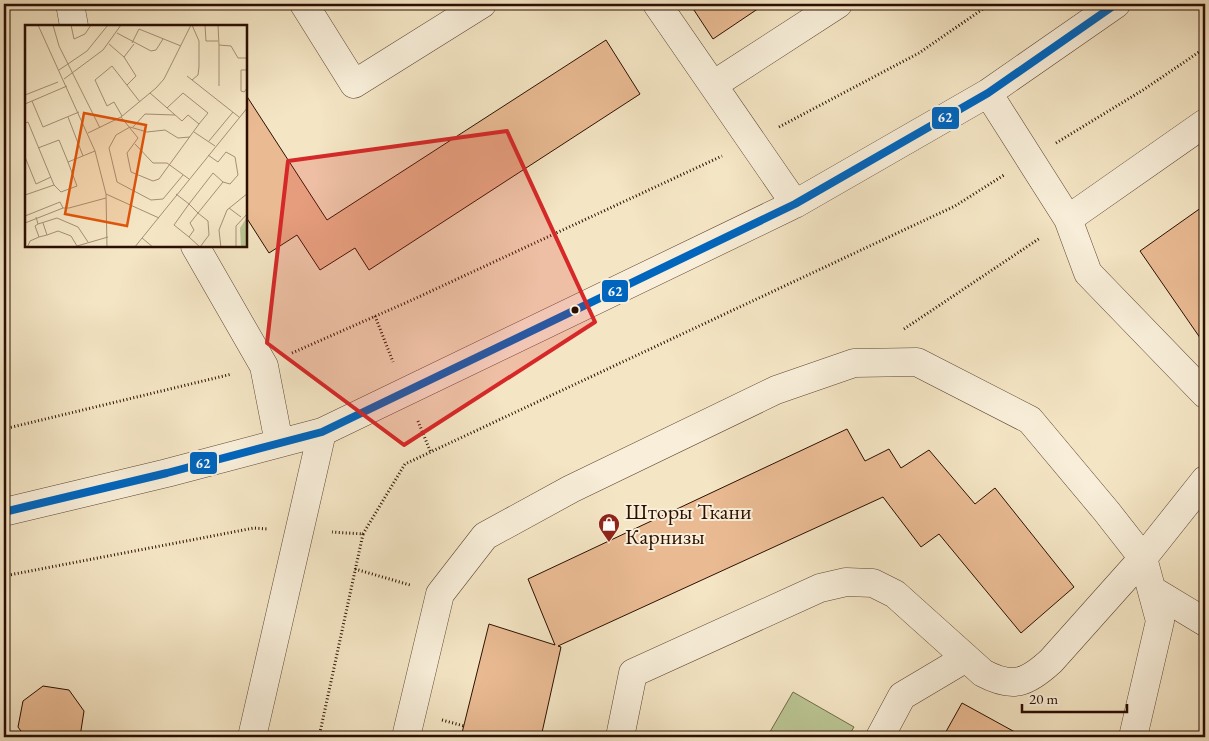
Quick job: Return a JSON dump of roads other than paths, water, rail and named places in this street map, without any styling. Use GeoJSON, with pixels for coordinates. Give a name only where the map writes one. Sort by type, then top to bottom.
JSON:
{"type":"FeatureCollection","features":[{"type":"Feature","properties":{"kind":"street"},"geometry":{"type":"LineString","coordinates":[[70,4],[74,25]]}},
{"type":"Feature","properties":{"kind":"street"},"geometry":{"type":"LineString","coordinates":[[304,4],[354,84],[482,4]]}},
{"type":"Feature","properties":{"kind":"street"},"geometry":{"type":"LineString","coordinates":[[657,4],[795,204]]}},
{"type":"Feature","properties":{"kind":"street"},"geometry":{"type":"LineString","coordinates":[[713,85],[838,4]]}},
{"type":"Feature","properties":{"kind":"street"},"geometry":{"type":"LineString","coordinates":[[4,512],[167,473],[322,432],[795,204],[988,93],[1116,4]]}},
{"type":"Feature","properties":{"kind":"street"},"geometry":{"type":"LineString","coordinates":[[988,93],[1068,219],[1088,273],[1205,394]]}},
{"type":"Feature","properties":{"kind":"street"},"geometry":{"type":"LineString","coordinates":[[1068,219],[1205,123]]}},
{"type":"Feature","properties":{"kind":"street"},"geometry":{"type":"LineString","coordinates":[[196,248],[264,366],[279,444]]}},
{"type":"Feature","properties":{"kind":"street"},"geometry":{"type":"LineString","coordinates":[[406,737],[440,594],[485,536],[570,489],[776,390],[854,363],[918,362],[1030,420],[1108,512],[1143,558],[1160,621],[1133,737]]}},
{"type":"Feature","properties":{"kind":"street"},"geometry":{"type":"LineString","coordinates":[[252,737],[322,432]]}},
{"type":"Feature","properties":{"kind":"street"},"geometry":{"type":"LineString","coordinates":[[620,737],[633,673],[820,588],[846,582],[873,583],[896,594],[983,673],[999,682],[1018,682],[1035,675],[1051,661],[1143,558],[1205,480]]}},
{"type":"Feature","properties":{"kind":"street"},"geometry":{"type":"LineString","coordinates":[[1152,590],[1205,622]]}},
{"type":"Feature","properties":{"kind":"street"},"geometry":{"type":"LineString","coordinates":[[880,737],[902,696],[966,658]]}},
{"type":"Feature","properties":{"kind":"place","name":"Шторы Ткани Карнизы"},"geometry":{"type":"Point","coordinates":[609,543]}}]}
